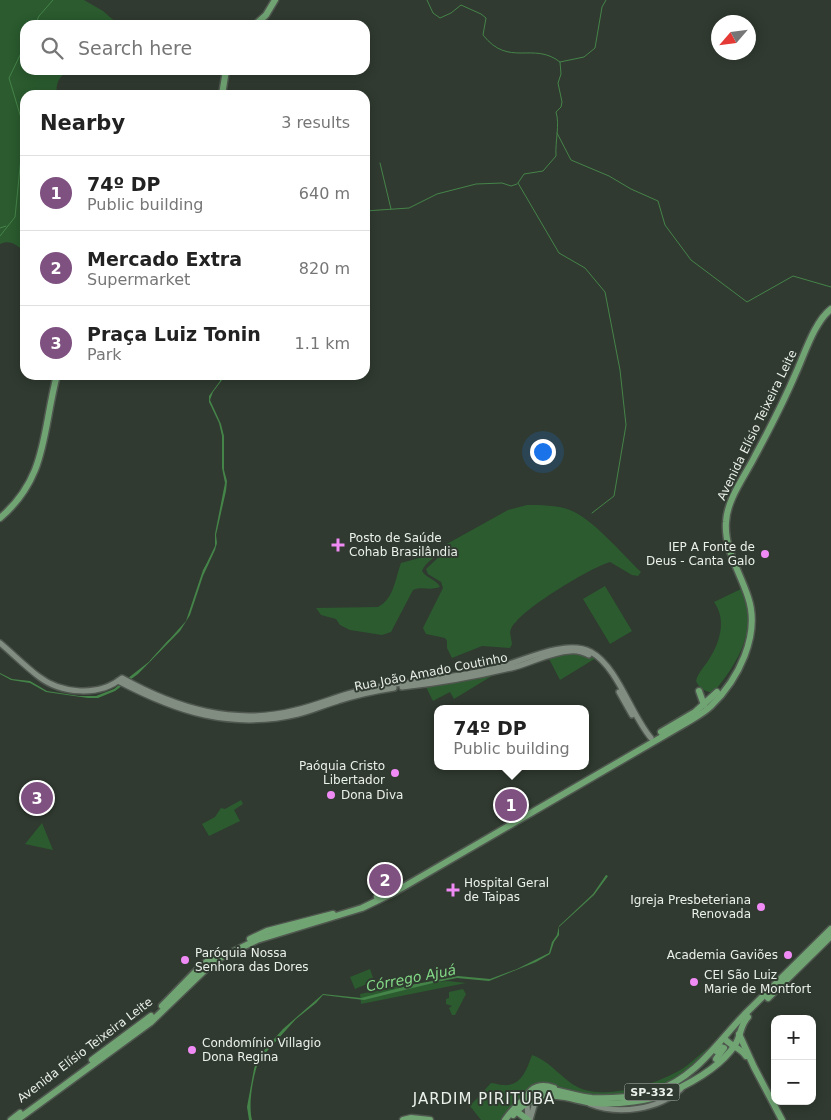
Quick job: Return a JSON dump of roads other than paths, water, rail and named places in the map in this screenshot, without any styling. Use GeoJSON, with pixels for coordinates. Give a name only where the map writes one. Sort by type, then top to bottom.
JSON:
{"type":"FeatureCollection","features":[{"type":"Feature","properties":{"kind":"main road"},"geometry":{"type":"LineString","coordinates":[[260,20],[266,15],[275,0]]}},
{"type":"Feature","properties":{"kind":"main road"},"geometry":{"type":"LineString","coordinates":[[223,90],[225,75]]}},
{"type":"Feature","properties":{"kind":"main road","name":"Avenida Elísio Teixeira Leite"},"geometry":{"type":"LineString","coordinates":[[17,1120],[156,1013],[200,968],[218,954],[263,932],[338,913],[367,902],[443,860],[650,739],[704,705],[743,660],[750,638],[752,613],[747,593],[728,543],[726,531],[727,511],[779,410],[814,333],[822,318],[831,309]]}},
{"type":"Feature","properties":{"kind":"main road"},"geometry":{"type":"LineString","coordinates":[[0,518],[24,494],[38,467],[56,380]]}},
{"type":"Feature","properties":{"kind":"main road","name":"Avenida Elísio Teixeira Leite"},"geometry":{"type":"LineString","coordinates":[[11,1120],[151,1022],[217,960],[257,940],[362,908],[400,890],[704,711],[720,695],[734,677],[736,670]]}},
{"type":"Feature","properties":{"kind":"main road"},"geometry":{"type":"LineString","coordinates":[[699,691],[704,705]]}},
{"type":"Feature","properties":{"kind":"main road","name":"SP-332"},"geometry":{"type":"LineString","coordinates":[[509,1120],[527,1100],[530,1091],[538,1087],[549,1086],[561,1091],[592,1098],[611,1098],[646,1093],[680,1080],[691,1072],[831,929]]}},
{"type":"Feature","properties":{"kind":"main road","name":"SP-332"},"geometry":{"type":"LineString","coordinates":[[505,1120],[516,1106],[527,1100],[557,1096],[585,1102],[602,1103],[637,1100],[661,1095],[683,1086],[719,1062],[734,1047],[746,1019],[831,936]]}},
{"type":"Feature","properties":{"kind":"main road"},"geometry":{"type":"LineString","coordinates":[[733,1028],[740,1036],[747,1054],[782,1120]]}},
{"type":"Feature","properties":{"kind":"main road"},"geometry":{"type":"LineString","coordinates":[[724,1038],[744,1054],[774,1106]]}},
{"type":"Feature","properties":{"kind":"main road"},"geometry":{"type":"LineString","coordinates":[[697,1065],[705,1062],[721,1047],[724,1047],[723,1052],[704,1073]]}},
{"type":"Feature","properties":{"kind":"main road"},"geometry":{"type":"LineString","coordinates":[[516,1111],[529,1120]]}},
{"type":"Feature","properties":{"kind":"main road"},"geometry":{"type":"LineString","coordinates":[[403,1120],[411,1118],[430,1120]]}},
{"type":"Feature","properties":{"kind":"street","name":"Rua João Amado Coutinho"},"geometry":{"type":"LineString","coordinates":[[0,644],[38,676],[56,686],[84,691],[100,689],[120,680],[158,701],[184,710],[217,718],[255,720],[295,715],[369,692],[445,682],[493,672],[558,653],[575,650],[598,661],[626,706],[650,739]]}},
{"type":"Feature","properties":{"kind":"street"},"geometry":{"type":"LineString","coordinates":[[529,1120],[536,1099]]}},
{"type":"Feature","properties":{"kind":"street"},"geometry":{"type":"LineString","coordinates":[[527,1100],[529,1120]]}},
{"type":"Feature","properties":{"kind":"waterway"},"geometry":{"type":"LineString","coordinates":[[37,20],[53,0]]}},
{"type":"Feature","properties":{"kind":"waterway"},"geometry":{"type":"LineString","coordinates":[[427,0],[433,13],[440,18],[451,13],[461,5],[481,14],[486,18],[483,35],[493,45],[502,50],[512,53],[550,56],[560,62],[561,74],[558,83],[562,102],[561,107],[556,112],[558,122],[556,156],[543,171],[524,174],[518,183]]}},
{"type":"Feature","properties":{"kind":"waterway"},"geometry":{"type":"LineString","coordinates":[[560,62],[584,57],[595,48],[602,7],[606,0]]}},
{"type":"Feature","properties":{"kind":"waterway"},"geometry":{"type":"LineString","coordinates":[[20,55],[9,78],[20,115]]}},
{"type":"Feature","properties":{"kind":"waterway"},"geometry":{"type":"LineString","coordinates":[[557,133],[571,160],[609,176],[631,189],[658,201],[665,225],[691,260],[747,302],[793,276],[831,287]]}},
{"type":"Feature","properties":{"kind":"waterway"},"geometry":{"type":"LineString","coordinates":[[380,163],[391,209]]}},
{"type":"Feature","properties":{"kind":"waterway"},"geometry":{"type":"LineString","coordinates":[[0,236],[15,217],[20,168]]}},
{"type":"Feature","properties":{"kind":"waterway"},"geometry":{"type":"LineString","coordinates":[[370,211],[409,208],[437,194],[476,184],[502,183],[511,186],[517,184]]}},
{"type":"Feature","properties":{"kind":"waterway"},"geometry":{"type":"LineString","coordinates":[[518,183],[559,253],[585,268],[605,292],[620,370],[626,425],[614,496],[592,513]]}},
{"type":"Feature","properties":{"kind":"waterway"},"geometry":{"type":"LineString","coordinates":[[0,228],[6,226]]}},
{"type":"Feature","properties":{"kind":"waterway"},"geometry":{"type":"LineString","coordinates":[[203,571],[207,564]]}},
{"type":"Feature","properties":{"kind":"waterway"},"geometry":{"type":"LineString","coordinates":[[150,661],[169,640]]}},
{"type":"Feature","properties":{"kind":"place","name":"Posto de Saúde Cohab Brasilândia"},"geometry":{"type":"Point","coordinates":[338,545]}},
{"type":"Feature","properties":{"kind":"place","name":"IEP A Fonte de Deus - Canta Galo"},"geometry":{"type":"Point","coordinates":[765,554]}},
{"type":"Feature","properties":{"kind":"place","name":"Paóquia Cristo Libertador"},"geometry":{"type":"Point","coordinates":[395,773]}},
{"type":"Feature","properties":{"kind":"place","name":"Dona Diva"},"geometry":{"type":"Point","coordinates":[331,795]}},
{"type":"Feature","properties":{"kind":"place","name":"Praça Luiz Tonin"},"geometry":{"type":"Point","coordinates":[37,798]}},
{"type":"Feature","properties":{"kind":"place","name":"74º DP"},"geometry":{"type":"Point","coordinates":[511,805]}},
{"type":"Feature","properties":{"kind":"place","name":"Mercado Extra"},"geometry":{"type":"Point","coordinates":[385,880]}},
{"type":"Feature","properties":{"kind":"place","name":"Hospital Geral de Taipas"},"geometry":{"type":"Point","coordinates":[453,890]}},
{"type":"Feature","properties":{"kind":"place","name":"Igreja Presbeteriana Renovada"},"geometry":{"type":"Point","coordinates":[761,907]}},
{"type":"Feature","properties":{"kind":"place","name":"Academia Gaviões"},"geometry":{"type":"Point","coordinates":[788,955]}},
{"type":"Feature","properties":{"kind":"place","name":"Paróquia Nossa Senhora das Dores"},"geometry":{"type":"Point","coordinates":[185,960]}},
{"type":"Feature","properties":{"kind":"place","name":"CEI São Luiz Marie de Montfort"},"geometry":{"type":"Point","coordinates":[694,982]}},
{"type":"Feature","properties":{"kind":"place","name":"Condomínio Villagio Dona Regina"},"geometry":{"type":"Point","coordinates":[192,1050]}},
{"type":"Feature","properties":{"kind":"district","name":"JARDIM PIRITUBA"},"geometry":{"type":"Point","coordinates":[484,1099]}},
{"type":"Feature","properties":{"kind":"water label","name":"Córrego Ajuá"},"geometry":{"type":"Point","coordinates":[411,978]}}]}
